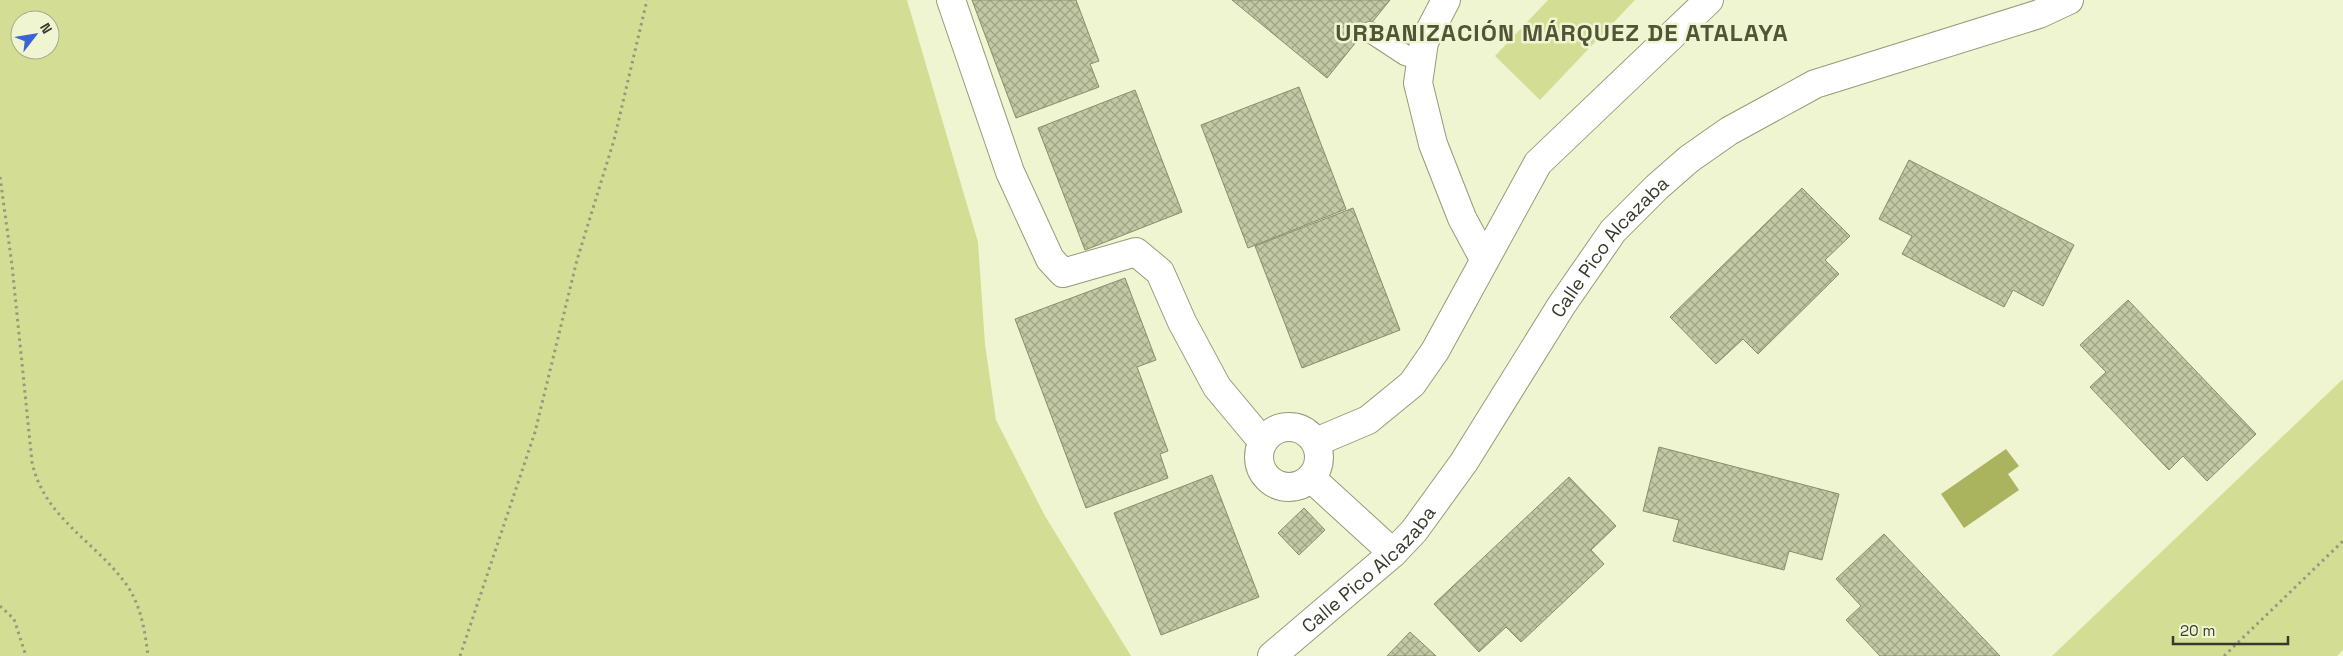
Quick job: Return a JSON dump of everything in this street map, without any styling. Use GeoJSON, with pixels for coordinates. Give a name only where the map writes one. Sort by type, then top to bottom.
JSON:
{"type":"FeatureCollection","features":[{"type":"Feature","properties":{"kind":"street"},"geometry":{"type":"LineString","coordinates":[[951,0],[1010,172],[1050,259],[1063,273],[1136,252],[1160,272],[1182,322],[1216,388],[1262,442]]}},
{"type":"Feature","properties":{"kind":"street"},"geometry":{"type":"LineString","coordinates":[[1446,0],[1424,42],[1418,83],[1434,144],[1462,218],[1484,259]]}},
{"type":"Feature","properties":{"kind":"street"},"geometry":{"type":"LineString","coordinates":[[1316,442],[1368,420],[1412,384],[1435,351],[1538,163],[1709,0]]}},
{"type":"Feature","properties":{"kind":"street","name":"Calle Pico Alcazaba"},"geometry":{"type":"LineString","coordinates":[[1272,656],[1393,554],[1414,531],[1464,462],[1556,314],[1613,231],[1656,187],[1689,159],[1729,131],[1815,84],[2039,14],[2069,0]]}},
{"type":"Feature","properties":{"kind":"street"},"geometry":{"type":"LineString","coordinates":[[1292,427],[1307,432],[1316,442],[1320,454],[1317,469],[1306,483],[1287,488],[1272,482],[1263,473],[1258,460],[1262,442],[1274,430],[1292,427]]}},
{"type":"Feature","properties":{"kind":"street"},"geometry":{"type":"LineString","coordinates":[[1311,478],[1393,554]]}},
{"type":"Feature","properties":{"kind":"lane"},"geometry":{"type":"LineString","coordinates":[[1370,32],[1405,55],[1421,60]]}},
{"type":"Feature","properties":{"kind":"path"},"geometry":{"type":"LineString","coordinates":[[460,656],[535,432],[577,260],[614,140],[647,0]]}},
{"type":"Feature","properties":{"kind":"path"},"geometry":{"type":"LineString","coordinates":[[0,177],[12,265],[32,462],[36,481],[46,499],[127,585],[139,609],[148,656]]}},
{"type":"Feature","properties":{"kind":"path"},"geometry":{"type":"LineString","coordinates":[[2224,656],[2343,542]]}},
{"type":"Feature","properties":{"kind":"path"},"geometry":{"type":"LineString","coordinates":[[0,606],[14,619],[26,656]]}},
{"type":"Feature","properties":{"kind":"shaded area"},"geometry":{"type":"Polygon","coordinates":[[[0,0],[907,0],[978,242],[985,344],[996,420],[1045,516],[1131,656],[0,656],[0,0]]]}},
{"type":"Feature","properties":{"kind":"shaded area"},"geometry":{"type":"Polygon","coordinates":[[[1548,0],[1635,0],[1540,100],[1495,56],[1548,0]]]}},
{"type":"Feature","properties":{"kind":"shaded area"},"geometry":{"type":"Polygon","coordinates":[[[2343,379],[2343,650],[2337,656],[2052,656],[2343,379]]]}},
{"type":"Feature","properties":{"kind":"shaded area"},"geometry":{"type":"Polygon","coordinates":[[[2006,449],[2019,466],[2008,474],[2019,490],[1964,528],[1941,494],[2006,449]]]}},
{"type":"Feature","properties":{"kind":"building"},"geometry":{"type":"Polygon","coordinates":[[[972,0],[1076,0],[1099,61],[1090,64],[1099,87],[1016,118],[972,0]]]}},
{"type":"Feature","properties":{"kind":"building"},"geometry":{"type":"Polygon","coordinates":[[[1232,0],[1390,0],[1327,78],[1232,0]]]}},
{"type":"Feature","properties":{"kind":"building"},"geometry":{"type":"Polygon","coordinates":[[[1299,87],[1346,209],[1248,248],[1201,125],[1299,87]]]}},
{"type":"Feature","properties":{"kind":"building"},"geometry":{"type":"Polygon","coordinates":[[[1135,90],[1182,212],[1085,250],[1038,128],[1135,90]]]}},
{"type":"Feature","properties":{"kind":"building"},"geometry":{"type":"Polygon","coordinates":[[[1909,160],[2074,245],[2043,306],[2013,290],[2004,307],[1902,254],[1912,236],[1879,219],[1909,160]]]}},
{"type":"Feature","properties":{"kind":"building"},"geometry":{"type":"Polygon","coordinates":[[[1802,188],[1850,236],[1825,260],[1839,274],[1758,354],[1743,339],[1716,364],[1670,317],[1802,188]]]}},
{"type":"Feature","properties":{"kind":"building"},"geometry":{"type":"Polygon","coordinates":[[[1353,208],[1400,330],[1302,368],[1255,246],[1353,208]]]}},
{"type":"Feature","properties":{"kind":"building"},"geometry":{"type":"Polygon","coordinates":[[[1125,278],[1156,360],[1137,367],[1168,451],[1160,454],[1168,478],[1086,508],[1015,319],[1125,278]]]}},
{"type":"Feature","properties":{"kind":"building"},"geometry":{"type":"Polygon","coordinates":[[[2128,300],[2256,434],[2207,481],[2183,456],[2169,470],[2090,387],[2106,372],[2080,345],[2128,300]]]}},
{"type":"Feature","properties":{"kind":"building"},"geometry":{"type":"Polygon","coordinates":[[[1659,447],[1839,494],[1822,560],[1789,551],[1784,570],[1673,541],[1679,520],[1643,511],[1659,447]]]}},
{"type":"Feature","properties":{"kind":"building"},"geometry":{"type":"Polygon","coordinates":[[[1212,475],[1259,597],[1161,635],[1114,513],[1212,475]]]}},
{"type":"Feature","properties":{"kind":"building"},"geometry":{"type":"Polygon","coordinates":[[[1569,477],[1616,526],[1591,550],[1604,564],[1521,642],[1506,627],[1479,652],[1434,604],[1569,477]]]}},
{"type":"Feature","properties":{"kind":"building"},"geometry":{"type":"Polygon","coordinates":[[[1304,508],[1325,530],[1299,555],[1278,533],[1304,508]]]}},
{"type":"Feature","properties":{"kind":"building"},"geometry":{"type":"Polygon","coordinates":[[[1884,534],[2000,656],[1880,656],[1846,620],[1861,606],[1836,579],[1884,534]]]}},
{"type":"Feature","properties":{"kind":"building"},"geometry":{"type":"Polygon","coordinates":[[[1410,632],[1436,656],[1387,656],[1410,632]]]}},
{"type":"Feature","properties":{"kind":"district","name":"URBANIZACIÓN MÁRQUEZ DE ATALAYA"},"geometry":{"type":"Point","coordinates":[1562,33]}}]}
